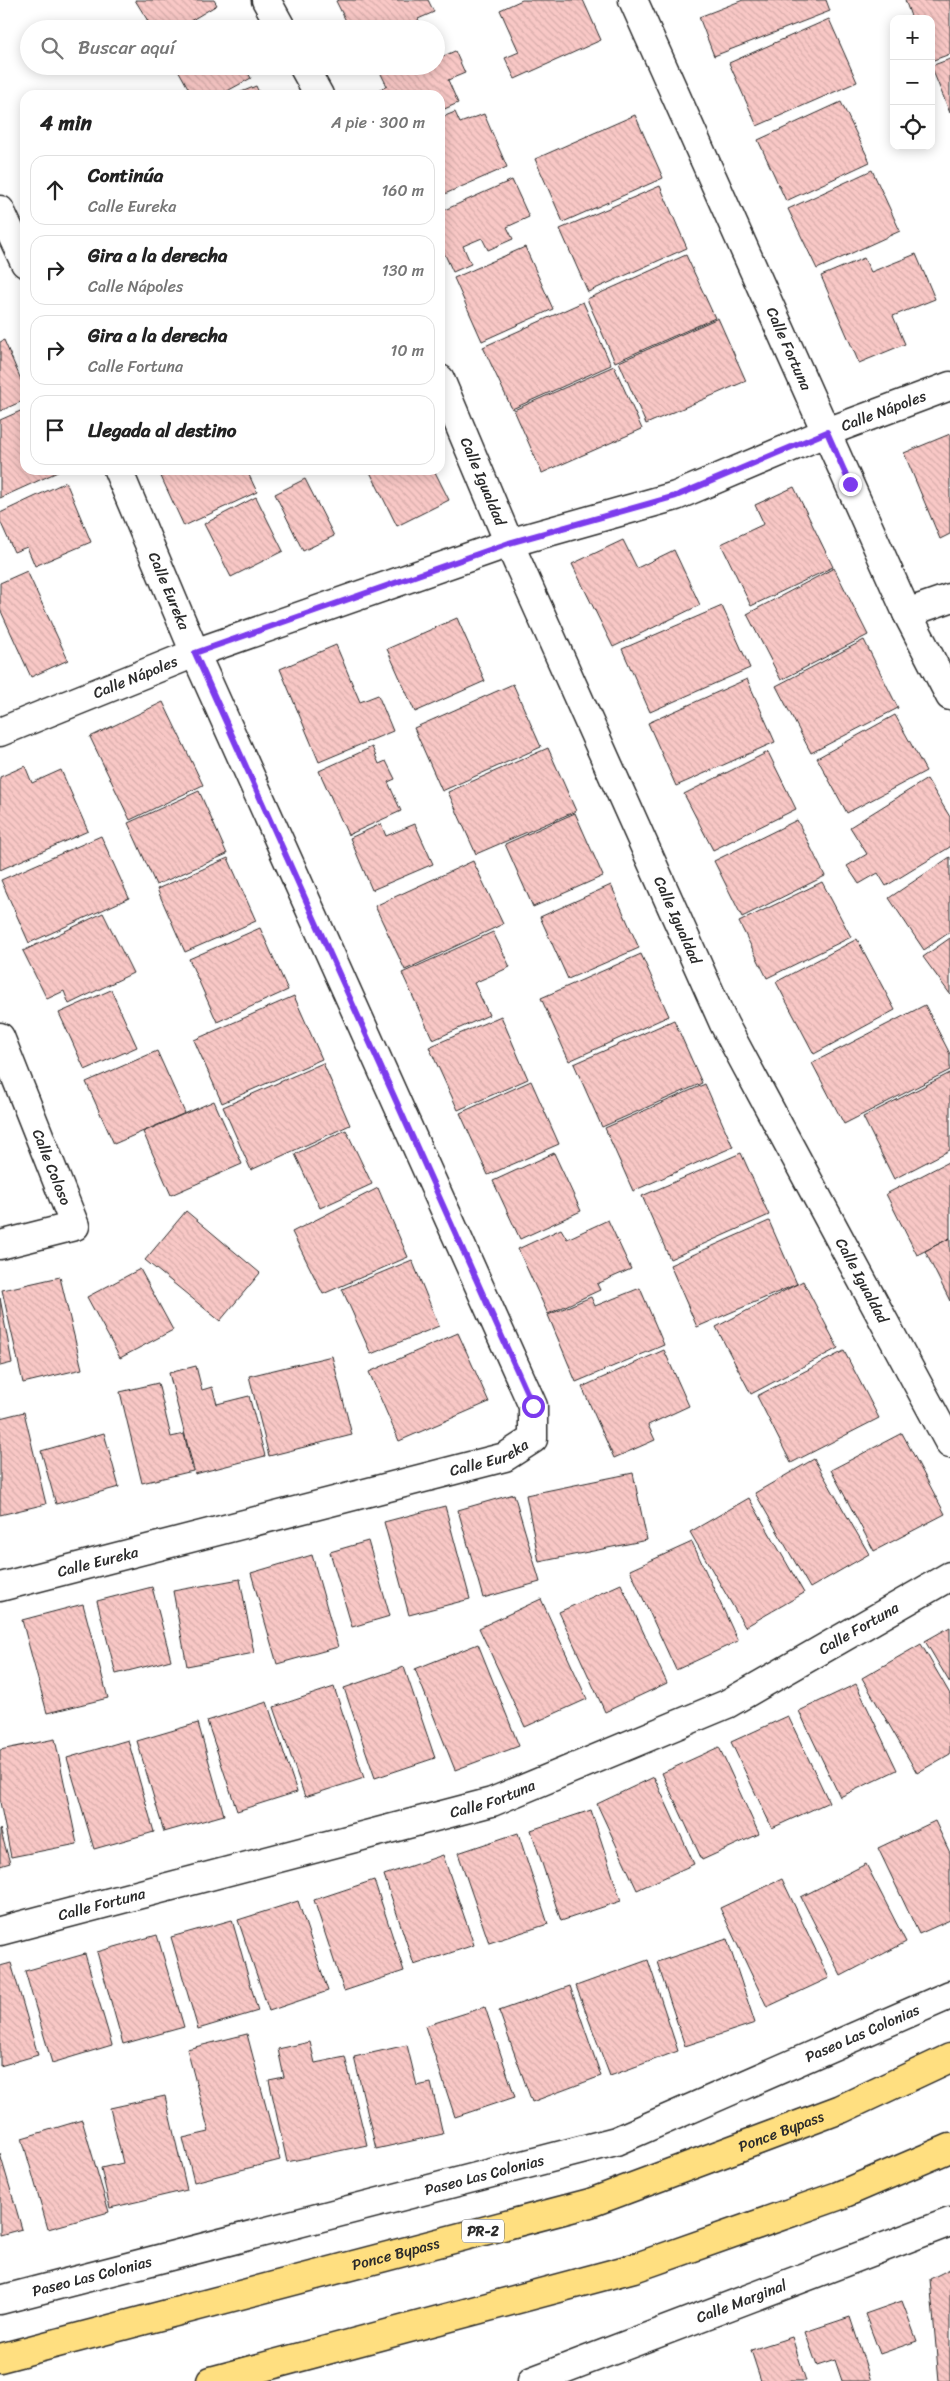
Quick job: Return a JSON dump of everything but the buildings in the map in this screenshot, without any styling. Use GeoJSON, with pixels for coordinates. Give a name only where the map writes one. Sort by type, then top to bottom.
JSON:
{"type":"FeatureCollection","features":[{"type":"Feature","properties":{"kind":"highway","name":"Ponce Bypass"},"geometry":{"type":"LineString","coordinates":[[0,2358],[590,2203],[840,2109],[950,2058]]}},
{"type":"Feature","properties":{"kind":"highway"},"geometry":{"type":"LineString","coordinates":[[211,2381],[634,2268],[838,2196],[950,2148]]}},
{"type":"Feature","properties":{"kind":"street"},"geometry":{"type":"LineString","coordinates":[[266,0],[277,20]]}},
{"type":"Feature","properties":{"kind":"street","name":"Calle Fortuna"},"geometry":{"type":"LineString","coordinates":[[633,0],[907,613],[950,696]]}},
{"type":"Feature","properties":{"kind":"street"},"geometry":{"type":"LineString","coordinates":[[308,75],[316,90]]}},
{"type":"Feature","properties":{"kind":"street"},"geometry":{"type":"LineString","coordinates":[[0,210],[20,252]]}},
{"type":"Feature","properties":{"kind":"street","name":"Calle Nápoles"},"geometry":{"type":"LineString","coordinates":[[0,732],[195,653],[509,543],[676,496],[827,432],[950,386]]}},
{"type":"Feature","properties":{"kind":"street","name":"Calle Igualdad"},"geometry":{"type":"LineString","coordinates":[[445,391],[509,543],[724,1024],[950,1444]]}},
{"type":"Feature","properties":{"kind":"street","name":"Calle Eureka"},"geometry":{"type":"LineString","coordinates":[[0,1587],[505,1457],[533,1439],[533,1406],[195,653],[120,475]]}},
{"type":"Feature","properties":{"kind":"street"},"geometry":{"type":"LineString","coordinates":[[907,613],[950,598]]}},
{"type":"Feature","properties":{"kind":"street","name":"Calle Coloso"},"geometry":{"type":"LineString","coordinates":[[0,1037],[75,1226],[0,1244]]}},
{"type":"Feature","properties":{"kind":"street","name":"Calle Fortuna"},"geometry":{"type":"LineString","coordinates":[[0,1930],[492,1802],[727,1704],[950,1576]]}},
{"type":"Feature","properties":{"kind":"street","name":"Paseo Las Colonias"},"geometry":{"type":"LineString","coordinates":[[0,2300],[616,2141],[950,1995]]}},
{"type":"Feature","properties":{"kind":"street","name":"Calle Marginal"},"geometry":{"type":"LineString","coordinates":[[532,2381],[950,2222]]}},
{"type":"Feature","properties":{"kind":"route"},"geometry":{"type":"LineString","coordinates":[[533,1406],[195,653],[509,543],[676,496],[827,432],[850,484]]}}]}
